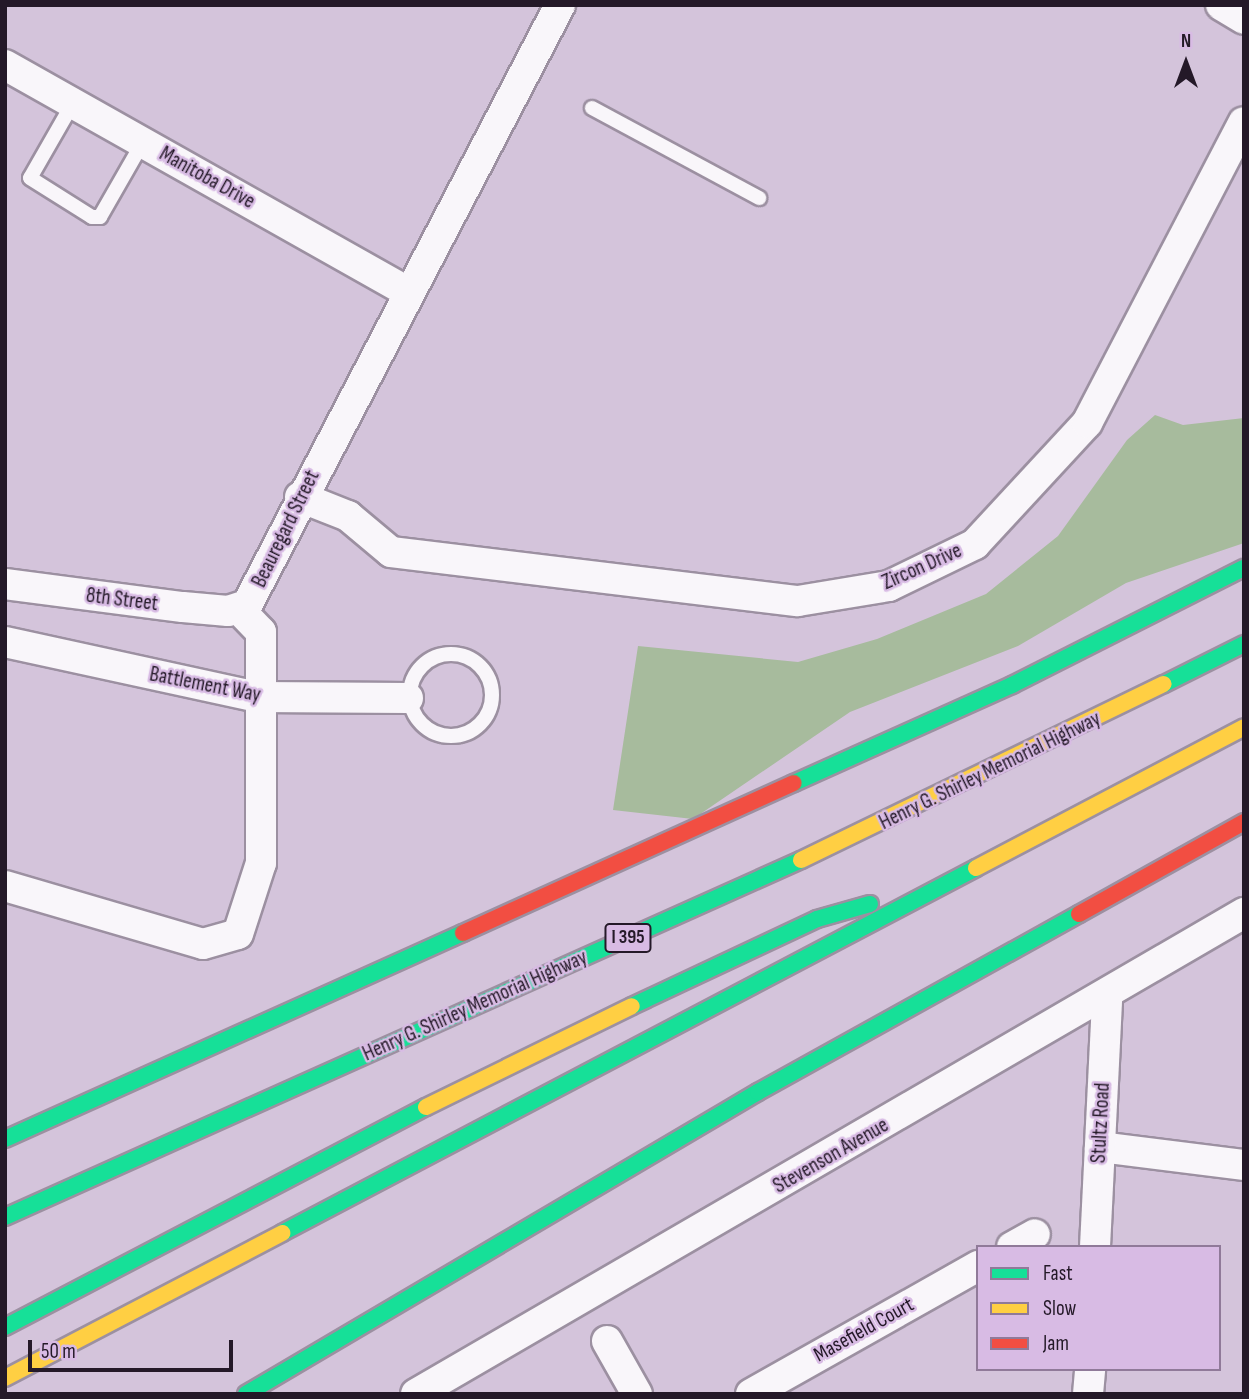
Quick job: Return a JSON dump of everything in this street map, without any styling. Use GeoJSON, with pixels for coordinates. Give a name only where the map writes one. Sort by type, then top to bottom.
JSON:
{"type":"FeatureCollection","features":[{"type":"Feature","properties":{"kind":"highway"},"geometry":{"type":"LineString","coordinates":[[5,1139],[1012,685],[1244,568]]}},
{"type":"Feature","properties":{"kind":"highway","name":"Henry G. Shirley Memorial Highway"},"geometry":{"type":"LineString","coordinates":[[5,1217],[899,816],[1244,644]]}},
{"type":"Feature","properties":{"kind":"highway"},"geometry":{"type":"LineString","coordinates":[[5,1378],[1244,727]]}},
{"type":"Feature","properties":{"kind":"highway"},"geometry":{"type":"LineString","coordinates":[[246,1394],[758,1092],[1244,822]]}},
{"type":"Feature","properties":{"kind":"highway"},"geometry":{"type":"LineString","coordinates":[[5,1326],[542,1047],[817,919],[950,881]]}},
{"type":"Feature","properties":{"kind":"street","name":"Beauregard Street"},"geometry":{"type":"LineString","coordinates":[[5,886],[203,944],[239,934],[261,863],[258,697],[261,632],[239,609],[257,591],[300,497],[560,5]]}},
{"type":"Feature","properties":{"kind":"street"},"geometry":{"type":"LineString","coordinates":[[1220,5],[1244,19]]}},
{"type":"Feature","properties":{"kind":"street","name":"Manitoba Drive"},"geometry":{"type":"LineString","coordinates":[[5,65],[408,292]]}},
{"type":"Feature","properties":{"kind":"street","name":"Zircon Drive"},"geometry":{"type":"LineString","coordinates":[[300,497],[348,516],[391,552],[798,601],[889,586],[975,544],[1087,423],[1244,122]]}},
{"type":"Feature","properties":{"kind":"street","name":"8th Street"},"geometry":{"type":"LineString","coordinates":[[5,584],[239,609]]}},
{"type":"Feature","properties":{"kind":"street","name":"Battlement Way"},"geometry":{"type":"LineString","coordinates":[[5,642],[258,697],[408,698]]}},
{"type":"Feature","properties":{"kind":"street","name":"Stevenson Avenue"},"geometry":{"type":"LineString","coordinates":[[416,1394],[1107,998],[1244,913]]}},
{"type":"Feature","properties":{"kind":"street","name":"Stultz Road"},"geometry":{"type":"LineString","coordinates":[[1095,1245],[1107,998]]}},
{"type":"Feature","properties":{"kind":"street"},"geometry":{"type":"LineString","coordinates":[[1100,1147],[1244,1165]]}},
{"type":"Feature","properties":{"kind":"street","name":"Masefield Court"},"geometry":{"type":"LineString","coordinates":[[751,1394],[976,1267]]}},
{"type":"Feature","properties":{"kind":"street"},"geometry":{"type":"LineString","coordinates":[[607,1341],[637,1394]]}},
{"type":"Feature","properties":{"kind":"street"},"geometry":{"type":"LineString","coordinates":[[1088,1394],[1090,1371]]}},
{"type":"Feature","properties":{"kind":"lane"},"geometry":{"type":"LineString","coordinates":[[73,103],[30,178],[92,217],[100,217],[143,142]]}},
{"type":"Feature","properties":{"kind":"lane"},"geometry":{"type":"LineString","coordinates":[[592,108],[759,198]]}},
{"type":"Feature","properties":{"kind":"lane"},"geometry":{"type":"LineString","coordinates":[[440,654],[470,657],[490,678],[492,707],[475,731],[447,737],[420,725],[408,698],[416,670],[440,654]]}},
{"type":"Feature","properties":{"kind":"green space"},"geometry":{"type":"Polygon","coordinates":[[[1155,415],[1183,425],[1244,418],[1244,543],[1126,583],[1018,646],[850,712],[693,819],[613,810],[638,646],[798,662],[877,639],[986,594],[1058,536],[1127,440],[1155,415]]]}},
{"type":"Feature","properties":{"kind":"traffic: fast"},"geometry":{"type":"LineString","coordinates":[[794,783],[1012,685],[1244,568]]}},
{"type":"Feature","properties":{"kind":"traffic: fast"},"geometry":{"type":"LineString","coordinates":[[1164,684],[1244,644]]}},
{"type":"Feature","properties":{"kind":"traffic: fast"},"geometry":{"type":"LineString","coordinates":[[5,1217],[801,860]]}},
{"type":"Feature","properties":{"kind":"traffic: fast"},"geometry":{"type":"LineString","coordinates":[[282,1233],[976,868]]}},
{"type":"Feature","properties":{"kind":"traffic: fast"},"geometry":{"type":"LineString","coordinates":[[632,1006],[817,919],[870,904]]}},
{"type":"Feature","properties":{"kind":"traffic: fast"},"geometry":{"type":"LineString","coordinates":[[246,1394],[758,1092],[1079,914]]}},
{"type":"Feature","properties":{"kind":"traffic: fast"},"geometry":{"type":"LineString","coordinates":[[5,1139],[463,933]]}},
{"type":"Feature","properties":{"kind":"traffic: fast"},"geometry":{"type":"LineString","coordinates":[[5,1327],[426,1107]]}},
{"type":"Feature","properties":{"kind":"traffic: slow"},"geometry":{"type":"LineString","coordinates":[[801,860],[1164,684]]}},
{"type":"Feature","properties":{"kind":"traffic: slow"},"geometry":{"type":"LineString","coordinates":[[976,868],[1244,727]]}},
{"type":"Feature","properties":{"kind":"traffic: slow"},"geometry":{"type":"LineString","coordinates":[[426,1107],[632,1006]]}},
{"type":"Feature","properties":{"kind":"traffic: slow"},"geometry":{"type":"LineString","coordinates":[[5,1378],[282,1233]]}},
{"type":"Feature","properties":{"kind":"traffic: jam"},"geometry":{"type":"LineString","coordinates":[[463,933],[794,783]]}},
{"type":"Feature","properties":{"kind":"traffic: jam"},"geometry":{"type":"LineString","coordinates":[[1079,914],[1244,822]]}}]}
